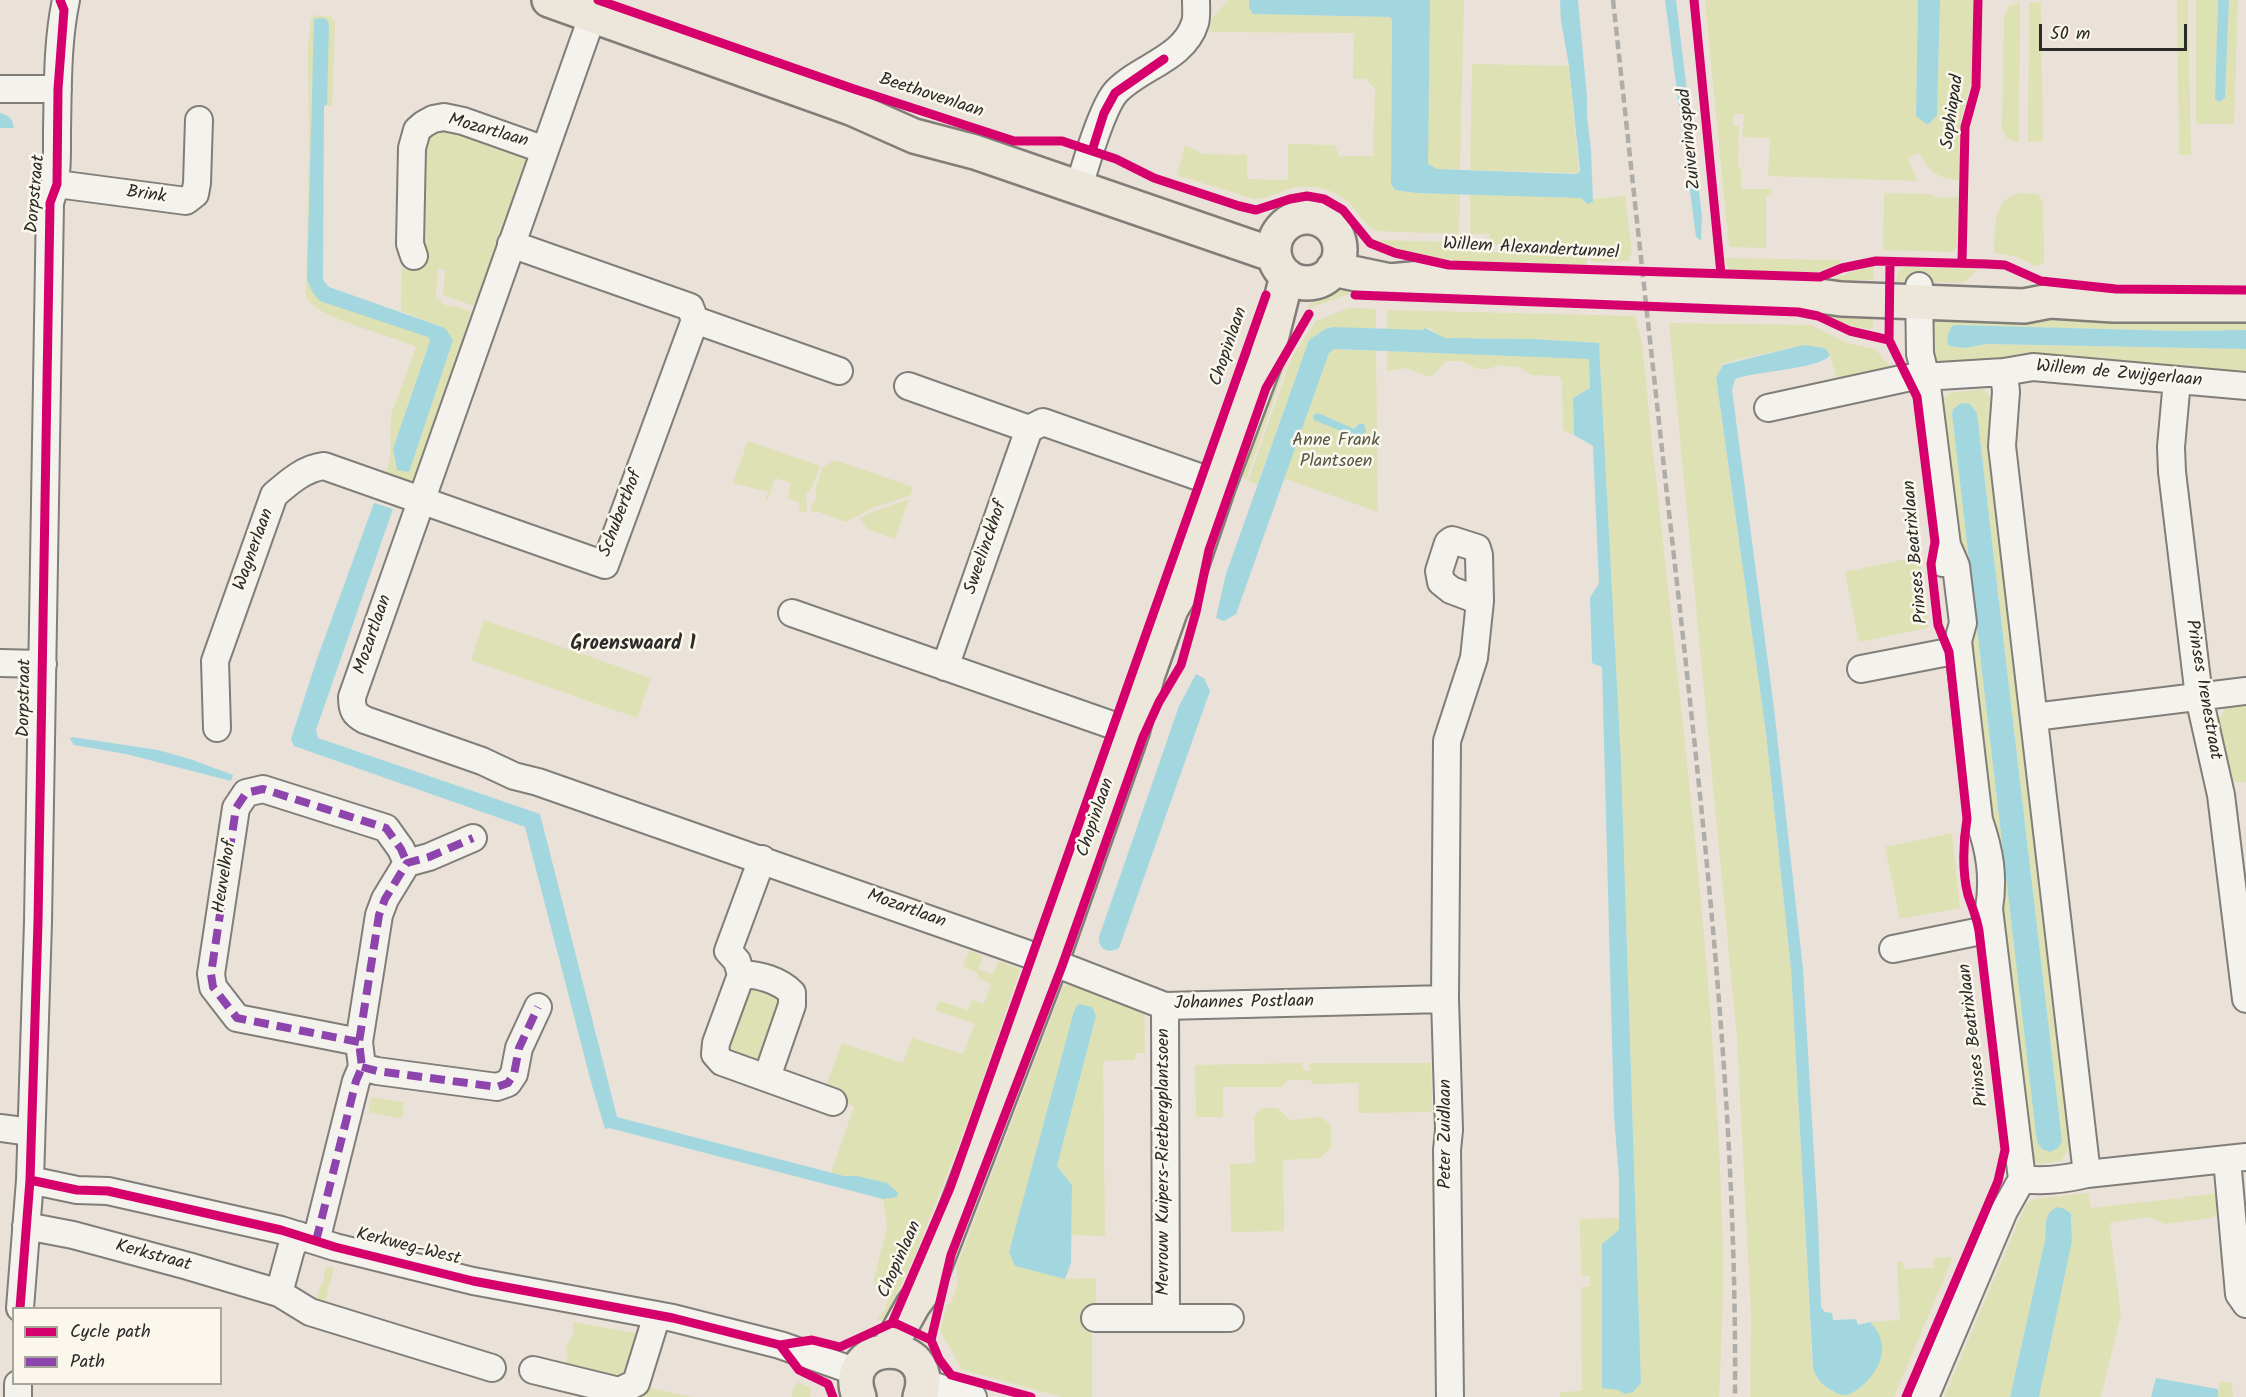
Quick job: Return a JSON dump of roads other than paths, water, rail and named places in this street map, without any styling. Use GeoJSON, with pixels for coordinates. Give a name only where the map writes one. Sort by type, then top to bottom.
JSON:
{"type":"FeatureCollection","features":[{"type":"Feature","properties":{"kind":"main road","name":"Beethovenlaan"},"geometry":{"type":"LineString","coordinates":[[549,0],[851,108],[914,136],[1081,182],[1304,261]]}},
{"type":"Feature","properties":{"kind":"main road","name":"Willem Alexandertunnel"},"geometry":{"type":"LineString","coordinates":[[1304,261],[1390,281],[1422,278],[1464,283],[1812,295],[1841,299],[1918,294]]}},
{"type":"Feature","properties":{"kind":"main road","name":"Chopinlaan"},"geometry":{"type":"LineString","coordinates":[[910,1372],[926,1311],[927,1286],[1051,962],[1132,732],[1160,678],[1173,646],[1183,612],[1184,587],[1219,484],[1304,261]]}},
{"type":"Feature","properties":{"kind":"main road"},"geometry":{"type":"LineString","coordinates":[[1918,294],[2024,306],[2050,301],[2113,305],[2246,305]]}},
{"type":"Feature","properties":{"kind":"main road"},"geometry":{"type":"LineString","coordinates":[[858,1384],[869,1356],[910,1372]]}},
{"type":"Feature","properties":{"kind":"street","name":"Dorpstraat"},"geometry":{"type":"LineString","coordinates":[[20,1307],[30,1180],[38,922],[50,203],[57,184],[61,26],[66,0]]}},
{"type":"Feature","properties":{"kind":"street"},"geometry":{"type":"LineString","coordinates":[[1081,182],[1104,113],[1115,93],[1184,42],[1195,23],[1196,0]]}},
{"type":"Feature","properties":{"kind":"street","name":"Mozartlaan"},"geometry":{"type":"LineString","coordinates":[[592,16],[352,697],[352,708],[356,715],[365,720],[482,761],[514,776],[548,785],[762,859],[1051,962]]}},
{"type":"Feature","properties":{"kind":"street"},"geometry":{"type":"LineString","coordinates":[[0,89],[58,89]]}},
{"type":"Feature","properties":{"kind":"street","name":"Mozartlaan"},"geometry":{"type":"LineString","coordinates":[[414,256],[410,244],[412,148],[417,130],[423,124],[444,117],[463,121],[545,150]]}},
{"type":"Feature","properties":{"kind":"street","name":"Brink"},"geometry":{"type":"LineString","coordinates":[[57,184],[186,201],[195,194],[197,183],[199,120]]}},
{"type":"Feature","properties":{"kind":"street"},"geometry":{"type":"LineString","coordinates":[[511,244],[690,307],[695,320],[839,371]]}},
{"type":"Feature","properties":{"kind":"street"},"geometry":{"type":"LineString","coordinates":[[1768,408],[1906,378],[1926,378],[1920,354],[1918,294]]}},
{"type":"Feature","properties":{"kind":"street","name":"Schuberthof"},"geometry":{"type":"LineString","coordinates":[[422,500],[605,565],[695,320]]}},
{"type":"Feature","properties":{"kind":"street","name":"Willem de Zwijgerlaan"},"geometry":{"type":"LineString","coordinates":[[1926,378],[2004,372],[2033,367],[2246,386]]}},
{"type":"Feature","properties":{"kind":"street"},"geometry":{"type":"LineString","coordinates":[[2004,372],[2006,392],[2002,446],[2087,1174]]}},
{"type":"Feature","properties":{"kind":"street","name":"Prinses Beatrixlaan"},"geometry":{"type":"LineString","coordinates":[[1926,378],[1947,545],[1942,567],[1949,625],[1959,646],[1979,820],[1974,846],[1979,889],[1990,919],[2022,1179]]}},
{"type":"Feature","properties":{"kind":"street","name":"Prinses Irenestraat"},"geometry":{"type":"LineString","coordinates":[[2177,380],[2171,447],[2172,472],[2199,697],[2221,795],[2246,999]]}},
{"type":"Feature","properties":{"kind":"street"},"geometry":{"type":"LineString","coordinates":[[908,386],[1029,429],[1043,422],[1219,484]]}},
{"type":"Feature","properties":{"kind":"street","name":"Sweelinckhof"},"geometry":{"type":"LineString","coordinates":[[945,667],[1029,429]]}},
{"type":"Feature","properties":{"kind":"street","name":"Wagnerlaan"},"geometry":{"type":"LineString","coordinates":[[217,728],[215,661],[274,495],[291,480],[315,467],[324,466],[422,500]]}},
{"type":"Feature","properties":{"kind":"street","name":"Peter Zuidlaan"},"geometry":{"type":"LineString","coordinates":[[1450,1397],[1447,1150],[1449,1118],[1445,999],[1447,741],[1474,658],[1480,601]]}},
{"type":"Feature","properties":{"kind":"street"},"geometry":{"type":"LineString","coordinates":[[792,613],[1132,732]]}},
{"type":"Feature","properties":{"kind":"street"},"geometry":{"type":"LineString","coordinates":[[1861,669],[1959,646]]}},
{"type":"Feature","properties":{"kind":"street","name":"Dorpstraat"},"geometry":{"type":"LineString","coordinates":[[0,663],[43,664]]}},
{"type":"Feature","properties":{"kind":"street"},"geometry":{"type":"LineString","coordinates":[[2034,717],[2246,691]]}},
{"type":"Feature","properties":{"kind":"street","name":"Heuvelhof"},"geometry":{"type":"LineString","coordinates":[[359,1042],[237,1018],[213,987],[211,974],[236,808],[246,793],[263,789],[386,828],[401,849],[407,863]]}},
{"type":"Feature","properties":{"kind":"street"},"geometry":{"type":"LineString","coordinates":[[279,1293],[291,1249],[307,1238],[362,1067],[359,1042],[379,915],[385,899],[407,863],[429,857],[473,838]]}},
{"type":"Feature","properties":{"kind":"street"},"geometry":{"type":"LineString","coordinates":[[762,859],[728,951],[737,961],[741,975],[716,1043],[715,1054],[722,1062],[833,1102]]}},
{"type":"Feature","properties":{"kind":"street"},"geometry":{"type":"LineString","coordinates":[[1893,949],[1990,919]]}},
{"type":"Feature","properties":{"kind":"street","name":"Johannes Postlaan"},"geometry":{"type":"LineString","coordinates":[[1051,962],[1165,1006],[1445,999]]}},
{"type":"Feature","properties":{"kind":"street"},"geometry":{"type":"LineString","coordinates":[[741,975],[751,974],[786,986],[792,993],[792,1005],[767,1077]]}},
{"type":"Feature","properties":{"kind":"street","name":"Mevrouw Kuipers-Rietbergplantsoen"},"geometry":{"type":"LineString","coordinates":[[1165,1006],[1166,1318]]}},
{"type":"Feature","properties":{"kind":"street"},"geometry":{"type":"LineString","coordinates":[[362,1067],[463,1084],[497,1087],[508,1083],[514,1074],[519,1048],[538,1007]]}},
{"type":"Feature","properties":{"kind":"street"},"geometry":{"type":"LineString","coordinates":[[0,1128],[31,1132]]}},
{"type":"Feature","properties":{"kind":"street"},"geometry":{"type":"LineString","coordinates":[[1925,1397],[2004,1211],[2022,1179],[2036,1181],[2237,1158],[2239,1294],[2246,1304]]}},
{"type":"Feature","properties":{"kind":"street","name":"Kerkweg-West"},"geometry":{"type":"LineString","coordinates":[[30,1180],[77,1190],[108,1191],[307,1238],[473,1281],[657,1316],[780,1345],[858,1384]]}},
{"type":"Feature","properties":{"kind":"street","name":"Kerkstraat"},"geometry":{"type":"LineString","coordinates":[[26,1226],[73,1235],[279,1293],[296,1301],[310,1312],[492,1368]]}},
{"type":"Feature","properties":{"kind":"street"},"geometry":{"type":"LineString","coordinates":[[532,1370],[619,1391],[628,1388],[636,1383],[657,1316]]}},
{"type":"Feature","properties":{"kind":"street","name":"Mevrouw Kuipers-Rietbergplantsoen"},"geometry":{"type":"LineString","coordinates":[[1095,1318],[1230,1318]]}},
{"type":"Feature","properties":{"kind":"street"},"geometry":{"type":"LineString","coordinates":[[910,1372],[973,1397]]}},
{"type":"Feature","properties":{"kind":"water"},"geometry":{"type":"Polygon","coordinates":[[[1249,0],[1430,0],[1428,164],[1437,169],[1575,174],[1580,170],[1560,0],[1578,0],[1591,150],[1593,202],[1587,204],[1581,198],[1416,193],[1395,190],[1391,184],[1392,20],[1390,17],[1253,14],[1249,8],[1249,0]]]}},
{"type":"Feature","properties":{"kind":"water"},"geometry":{"type":"Polygon","coordinates":[[[1665,0],[1676,0],[1702,216],[1701,241],[1696,237],[1665,0]]]}},
{"type":"Feature","properties":{"kind":"water"},"geometry":{"type":"Polygon","coordinates":[[[1918,0],[1940,0],[1937,115],[1929,124],[1916,116],[1918,0]]]}},
{"type":"Feature","properties":{"kind":"water"},"geometry":{"type":"Polygon","coordinates":[[[2218,0],[2229,0],[2225,98],[2219,102],[2215,99],[2218,0]]]}},
{"type":"Feature","properties":{"kind":"water"},"geometry":{"type":"Polygon","coordinates":[[[314,19],[326,19],[329,24],[327,105],[324,106],[323,280],[329,287],[445,328],[453,340],[409,472],[397,470],[393,449],[430,341],[428,337],[320,301],[307,280],[314,19]]]}},
{"type":"Feature","properties":{"kind":"water"},"geometry":{"type":"Polygon","coordinates":[[[0,113],[10,118],[14,128],[0,128],[0,113]]]}},
{"type":"Feature","properties":{"kind":"water"},"geometry":{"type":"Polygon","coordinates":[[[1952,326],[2179,331],[2246,330],[2246,349],[1987,344],[1964,348],[1949,346],[1949,333],[1952,326]]]}},
{"type":"Feature","properties":{"kind":"water"},"geometry":{"type":"Polygon","coordinates":[[[1333,327],[1423,330],[1425,328],[1445,338],[1532,339],[1599,343],[1621,762],[1641,1383],[1633,1392],[1625,1394],[1618,1390],[1602,1388],[1602,1244],[1619,1230],[1619,1178],[1614,1116],[1602,667],[1592,663],[1590,597],[1599,584],[1593,446],[1574,435],[1573,398],[1590,388],[1589,359],[1334,349],[1329,353],[1236,614],[1224,621],[1216,618],[1226,574],[1309,340],[1325,329],[1333,327]]]}},
{"type":"Feature","properties":{"kind":"water"},"geometry":{"type":"Polygon","coordinates":[[[1803,345],[1825,348],[1830,355],[1814,364],[1735,379],[1732,390],[1774,708],[1803,969],[1821,1307],[1825,1312],[1832,1313],[1833,1320],[1856,1319],[1858,1325],[1870,1322],[1876,1329],[1882,1345],[1880,1360],[1872,1375],[1859,1388],[1846,1395],[1825,1386],[1817,1378],[1813,1367],[1791,969],[1766,733],[1716,377],[1723,365],[1803,345]]]}},
{"type":"Feature","properties":{"kind":"water"},"geometry":{"type":"Polygon","coordinates":[[[1962,403],[1970,404],[1977,413],[2062,1141],[2058,1148],[2050,1152],[2042,1149],[2037,1142],[1952,414],[1953,409],[1962,403]]]}},
{"type":"Feature","properties":{"kind":"water"},"geometry":{"type":"Polygon","coordinates":[[[1318,413],[1354,429],[1359,424],[1364,424],[1366,431],[1359,446],[1354,443],[1353,436],[1314,420],[1313,415],[1318,413]]]}},
{"type":"Feature","properties":{"kind":"water"},"geometry":{"type":"Polygon","coordinates":[[[374,503],[393,509],[316,730],[318,738],[540,814],[617,1117],[844,1176],[857,1176],[887,1183],[898,1193],[897,1197],[883,1199],[609,1128],[605,1129],[525,827],[294,746],[291,739],[317,659],[374,503]]]}},
{"type":"Feature","properties":{"kind":"water"},"geometry":{"type":"Polygon","coordinates":[[[1196,674],[1204,678],[1210,691],[1119,948],[1108,951],[1100,945],[1099,937],[1179,706],[1196,674]]]}},
{"type":"Feature","properties":{"kind":"water"},"geometry":{"type":"Polygon","coordinates":[[[72,737],[158,750],[233,775],[231,781],[126,754],[74,745],[70,739],[72,737]]]}},
{"type":"Feature","properties":{"kind":"water"},"geometry":{"type":"Polygon","coordinates":[[[1078,1004],[1092,1007],[1096,1016],[1057,1166],[1072,1185],[1071,1263],[1065,1279],[1015,1266],[1009,1252],[1074,1011],[1078,1004]]]}},
{"type":"Feature","properties":{"kind":"water"},"geometry":{"type":"Polygon","coordinates":[[[2058,1207],[2071,1214],[2072,1241],[2039,1397],[2010,1397],[2045,1240],[2047,1217],[2058,1207]]]}},
{"type":"Feature","properties":{"kind":"water"},"geometry":{"type":"Polygon","coordinates":[[[2156,1378],[2218,1389],[2218,1397],[2151,1397],[2156,1378]]]}},
{"type":"Feature","properties":{"kind":"railway"},"geometry":{"type":"LineString","coordinates":[[1613,0],[1711,904],[1731,1199],[1735,1397]]}},
{"type":"Feature","properties":{"kind":"district","name":"Groenswaard 1"},"geometry":{"type":"Point","coordinates":[633,646]}},
{"type":"Feature","properties":{"kind":"park label","name":"Anne Frank Plantsoen"},"geometry":{"type":"Point","coordinates":[1336,452]}}]}
